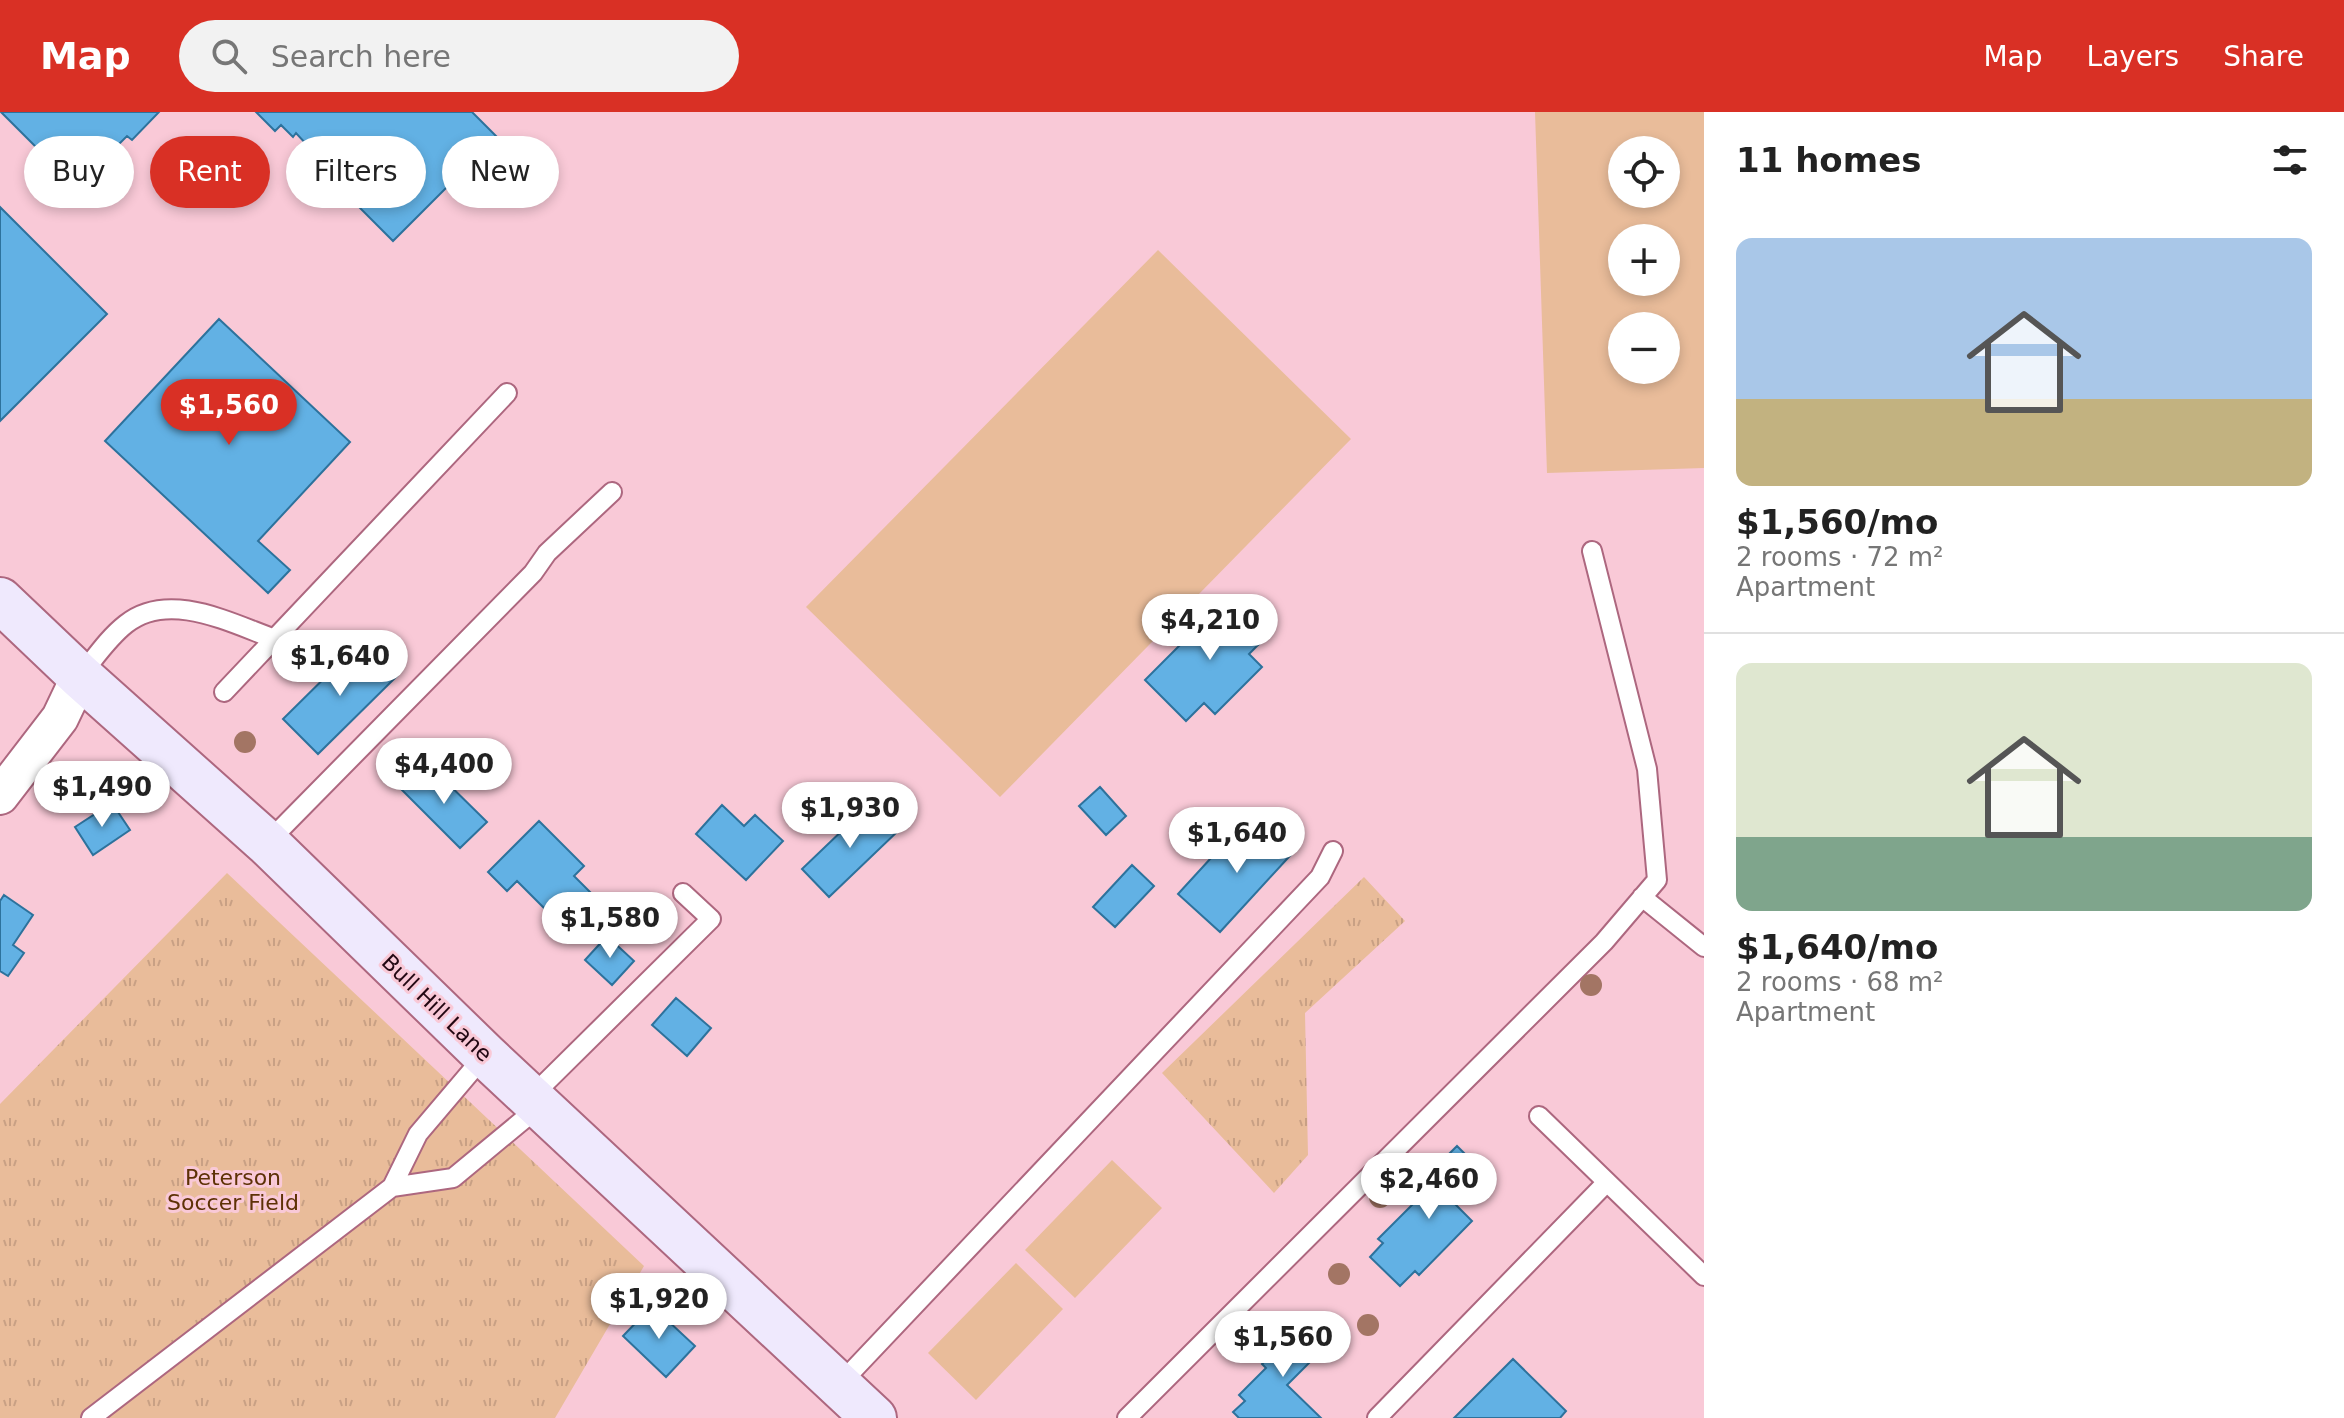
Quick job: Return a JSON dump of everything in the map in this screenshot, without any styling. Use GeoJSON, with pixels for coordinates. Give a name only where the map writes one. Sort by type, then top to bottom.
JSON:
{"type":"FeatureCollection","features":[{"type":"Feature","properties":{"kind":"main road","name":"Bull Hill Lane"},"geometry":{"type":"LineString","coordinates":[[0,600],[267,843],[485,1055],[874,1418]]}},
{"type":"Feature","properties":{"kind":"street"},"geometry":{"type":"LineString","coordinates":[[0,796],[60,718],[80,676]]}},
{"type":"Feature","properties":{"kind":"lane"},"geometry":{"type":"LineString","coordinates":[[224,692],[507,393]]}},
{"type":"Feature","properties":{"kind":"lane"},"geometry":{"type":"LineString","coordinates":[[267,843],[533,573],[547,553],[612,492]]}},
{"type":"Feature","properties":{"kind":"lane"},"geometry":{"type":"LineString","coordinates":[[1127,1418],[1604,942],[1657,880],[1647,769],[1592,551]]}},
{"type":"Feature","properties":{"kind":"lane"},"geometry":{"type":"LineString","coordinates":[[80,676],[114,634],[144,614],[161,610],[177,608],[192,611],[275,639]]}},
{"type":"Feature","properties":{"kind":"lane"},"geometry":{"type":"LineString","coordinates":[[839,1385],[1320,877],[1333,851]]}},
{"type":"Feature","properties":{"kind":"lane"},"geometry":{"type":"LineString","coordinates":[[392,1187],[453,1178],[535,1102],[711,919],[683,893]]}},
{"type":"Feature","properties":{"kind":"lane"},"geometry":{"type":"LineString","coordinates":[[1642,897],[1704,947]]}},
{"type":"Feature","properties":{"kind":"lane"},"geometry":{"type":"LineString","coordinates":[[91,1418],[392,1187],[418,1134],[485,1055]]}},
{"type":"Feature","properties":{"kind":"lane"},"geometry":{"type":"LineString","coordinates":[[1539,1116],[1704,1276]]}},
{"type":"Feature","properties":{"kind":"lane"},"geometry":{"type":"LineString","coordinates":[[1377,1418],[1607,1182]]}},
{"type":"Feature","properties":{"kind":"green space"},"geometry":{"type":"Polygon","coordinates":[[[1535,112],[1704,112],[1704,468],[1547,473],[1535,112]]]}},
{"type":"Feature","properties":{"kind":"green space"},"geometry":{"type":"Polygon","coordinates":[[[1158,250],[1351,439],[1000,797],[806,607],[1158,250]]]}},
{"type":"Feature","properties":{"kind":"green space","name":"Peterson Soccer Field"},"geometry":{"type":"Polygon","coordinates":[[[227,873],[644,1266],[555,1418],[0,1418],[0,1104],[227,873]]]}},
{"type":"Feature","properties":{"kind":"green space"},"geometry":{"type":"Polygon","coordinates":[[[1364,877],[1405,921],[1305,1013],[1308,1155],[1274,1193],[1162,1073],[1364,877]]]}},
{"type":"Feature","properties":{"kind":"green space"},"geometry":{"type":"Polygon","coordinates":[[[1112,1160],[1162,1208],[1075,1298],[1025,1250],[1112,1160]]]}},
{"type":"Feature","properties":{"kind":"green space"},"geometry":{"type":"Polygon","coordinates":[[[1016,1263],[1063,1309],[976,1400],[928,1353],[1016,1263]]]}},
{"type":"Feature","properties":{"kind":"building"},"geometry":{"type":"Polygon","coordinates":[[[1,112],[159,112],[134,138],[25,136],[1,112]]]}},
{"type":"Feature","properties":{"kind":"building"},"geometry":{"type":"Polygon","coordinates":[[[256,112],[472,112],[496,136],[442,136],[442,192],[426,208],[426,136],[299,136],[296,133],[292,136],[281,125],[275,131],[256,112]]]}},
{"type":"Feature","properties":{"kind":"building"},"geometry":{"type":"Polygon","coordinates":[[[0,207],[107,314],[0,421],[0,207]]]}},
{"type":"Feature","properties":{"kind":"building"},"geometry":{"type":"Polygon","coordinates":[[[360,208],[426,208],[393,241],[360,208]]]}},
{"type":"Feature","properties":{"kind":"building"},"geometry":{"type":"Polygon","coordinates":[[[219,319],[350,442],[258,541],[290,570],[268,593],[105,441],[219,319]]]}},
{"type":"Feature","properties":{"kind":"building"},"geometry":{"type":"Polygon","coordinates":[[[1229,596],[1268,635],[1249,654],[1262,667],[1215,714],[1204,703],[1186,721],[1145,680],[1229,596]]]}},
{"type":"Feature","properties":{"kind":"building"},"geometry":{"type":"Polygon","coordinates":[[[362,641],[397,676],[318,754],[283,719],[362,641]]]}},
{"type":"Feature","properties":{"kind":"building"},"geometry":{"type":"Polygon","coordinates":[[[427,763],[487,822],[460,848],[401,789],[427,763]]]}},
{"type":"Feature","properties":{"kind":"building"},"geometry":{"type":"Polygon","coordinates":[[[1100,787],[1126,816],[1106,835],[1079,806],[1100,787]]]}},
{"type":"Feature","properties":{"kind":"building"},"geometry":{"type":"Polygon","coordinates":[[[112,803],[130,830],[93,855],[75,827],[112,803]]]}},
{"type":"Feature","properties":{"kind":"building"},"geometry":{"type":"Polygon","coordinates":[[[871,803],[898,831],[829,897],[802,869],[871,803]]]}},
{"type":"Feature","properties":{"kind":"building"},"geometry":{"type":"Polygon","coordinates":[[[722,805],[744,826],[755,815],[783,841],[746,880],[696,834],[722,805]]]}},
{"type":"Feature","properties":{"kind":"building"},"geometry":{"type":"Polygon","coordinates":[[[1266,819],[1298,847],[1220,932],[1178,894],[1222,846],[1233,856],[1266,819]]]}},
{"type":"Feature","properties":{"kind":"building"},"geometry":{"type":"Polygon","coordinates":[[[539,821],[584,866],[574,876],[600,902],[569,933],[517,881],[507,891],[488,872],[539,821]]]}},
{"type":"Feature","properties":{"kind":"building"},"geometry":{"type":"Polygon","coordinates":[[[1132,865],[1154,886],[1115,927],[1093,907],[1132,865]]]}},
{"type":"Feature","properties":{"kind":"building"},"geometry":{"type":"Polygon","coordinates":[[[4,895],[33,915],[13,945],[24,953],[8,976],[0,971],[0,901],[4,895]]]}},
{"type":"Feature","properties":{"kind":"building"},"geometry":{"type":"Polygon","coordinates":[[[607,936],[634,961],[612,985],[585,960],[607,936]]]}},
{"type":"Feature","properties":{"kind":"building"},"geometry":{"type":"Polygon","coordinates":[[[676,998],[711,1028],[687,1056],[652,1025],[676,998]]]}},
{"type":"Feature","properties":{"kind":"building"},"geometry":{"type":"Polygon","coordinates":[[[1457,1146],[1484,1173],[1454,1203],[1472,1221],[1419,1275],[1415,1271],[1400,1286],[1370,1257],[1383,1243],[1378,1239],[1436,1181],[1429,1174],[1457,1146]]]}},
{"type":"Feature","properties":{"kind":"building"},"geometry":{"type":"Polygon","coordinates":[[[652,1306],[695,1346],[666,1377],[623,1336],[652,1306]]]}},
{"type":"Feature","properties":{"kind":"building"},"geometry":{"type":"Polygon","coordinates":[[[1305,1320],[1328,1344],[1287,1385],[1321,1418],[1239,1418],[1233,1412],[1245,1401],[1239,1395],[1266,1368],[1262,1364],[1305,1320]]]}},
{"type":"Feature","properties":{"kind":"building"},"geometry":{"type":"Polygon","coordinates":[[[1513,1359],[1566,1411],[1560,1418],[1454,1418],[1513,1359]]]}}]}
